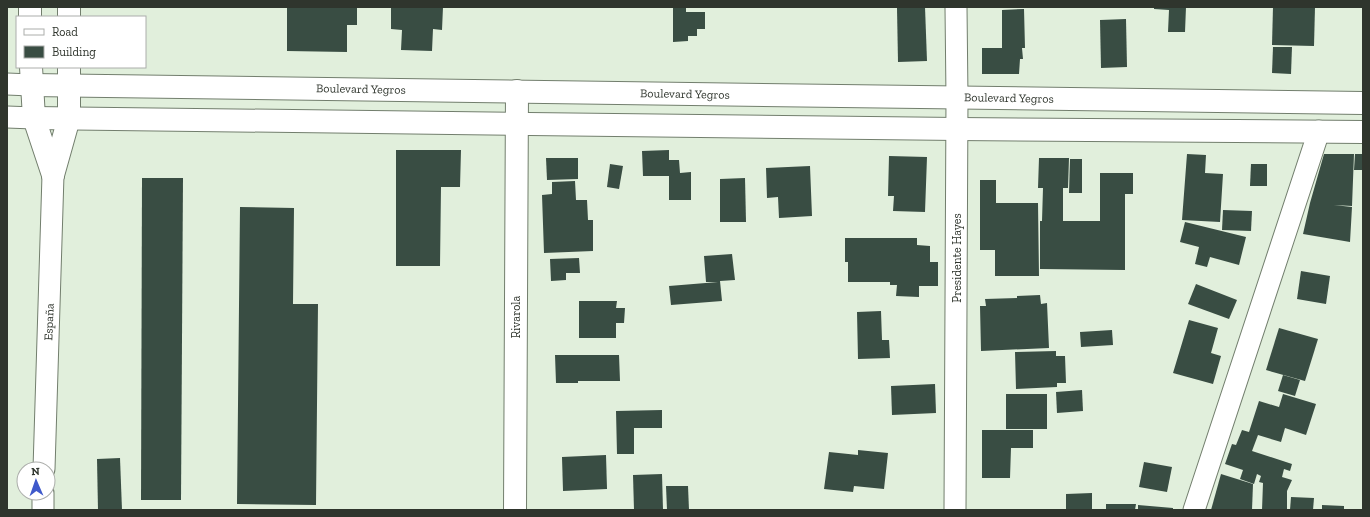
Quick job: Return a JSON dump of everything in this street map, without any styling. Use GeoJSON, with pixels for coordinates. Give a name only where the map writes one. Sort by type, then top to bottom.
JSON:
{"type":"FeatureCollection","features":[{"type":"Feature","properties":{"kind":"street","name":"Presidente Hayes"},"geometry":{"type":"LineString","coordinates":[[955,510],[957,129],[956,7]]}},
{"type":"Feature","properties":{"kind":"street","name":"Boulevard Yegros"},"geometry":{"type":"LineString","coordinates":[[7,84],[31,76],[69,76],[517,91],[1363,103]]}},
{"type":"Feature","properties":{"kind":"street"},"geometry":{"type":"LineString","coordinates":[[31,76],[34,118],[53,175]]}},
{"type":"Feature","properties":{"kind":"street"},"geometry":{"type":"LineString","coordinates":[[53,175],[69,118],[69,76]]}},
{"type":"Feature","properties":{"kind":"street","name":"Rivarola"},"geometry":{"type":"LineString","coordinates":[[515,510],[517,91]]}},
{"type":"Feature","properties":{"kind":"street"},"geometry":{"type":"LineString","coordinates":[[7,117],[957,129],[1363,132]]}},
{"type":"Feature","properties":{"kind":"street"},"geometry":{"type":"LineString","coordinates":[[1194,510],[1319,131]]}},
{"type":"Feature","properties":{"kind":"street","name":"España"},"geometry":{"type":"LineString","coordinates":[[44,461],[53,175]]}},
{"type":"Feature","properties":{"kind":"building"},"geometry":{"type":"Polygon","coordinates":[[[287,7],[357,7],[357,25],[347,25],[347,52],[287,51],[287,7]]]}},
{"type":"Feature","properties":{"kind":"building"},"geometry":{"type":"Polygon","coordinates":[[[391,7],[443,7],[442,30],[433,29],[432,51],[401,50],[402,30],[391,29],[391,7]]]}},
{"type":"Feature","properties":{"kind":"building"},"geometry":{"type":"Polygon","coordinates":[[[673,7],[686,7],[686,12],[705,12],[705,29],[697,29],[697,36],[688,36],[688,41],[673,42],[673,7]]]}},
{"type":"Feature","properties":{"kind":"building"},"geometry":{"type":"Polygon","coordinates":[[[925,7],[927,61],[898,62],[897,8],[925,7]]]}},
{"type":"Feature","properties":{"kind":"building"},"geometry":{"type":"Polygon","coordinates":[[[1154,7],[1186,7],[1185,32],[1168,32],[1169,10],[1154,9],[1154,7]]]}},
{"type":"Feature","properties":{"kind":"building"},"geometry":{"type":"Polygon","coordinates":[[[1273,7],[1315,7],[1314,46],[1272,45],[1273,7]]]}},
{"type":"Feature","properties":{"kind":"building"},"geometry":{"type":"Polygon","coordinates":[[[1024,9],[1025,48],[1022,48],[1023,59],[1020,59],[1019,74],[982,74],[982,48],[1002,48],[1002,10],[1024,9]]]}},
{"type":"Feature","properties":{"kind":"building"},"geometry":{"type":"Polygon","coordinates":[[[1126,19],[1127,67],[1101,68],[1100,20],[1126,19]]]}},
{"type":"Feature","properties":{"kind":"building"},"geometry":{"type":"Polygon","coordinates":[[[1273,47],[1292,47],[1291,74],[1272,73],[1273,47]]]}},
{"type":"Feature","properties":{"kind":"building"},"geometry":{"type":"Polygon","coordinates":[[[396,150],[461,150],[460,187],[441,187],[440,266],[396,266],[396,150]]]}},
{"type":"Feature","properties":{"kind":"building"},"geometry":{"type":"Polygon","coordinates":[[[669,150],[669,160],[679,160],[680,173],[691,172],[691,200],[669,200],[669,176],[643,176],[642,151],[669,150]]]}},
{"type":"Feature","properties":{"kind":"building"},"geometry":{"type":"Polygon","coordinates":[[[1187,154],[1206,155],[1205,173],[1223,174],[1220,222],[1182,220],[1187,154]]]}},
{"type":"Feature","properties":{"kind":"building"},"geometry":{"type":"Polygon","coordinates":[[[1324,154],[1354,154],[1352,206],[1334,205],[1352,207],[1350,242],[1303,234],[1324,154]]]}},
{"type":"Feature","properties":{"kind":"building"},"geometry":{"type":"Polygon","coordinates":[[[1355,154],[1363,154],[1363,170],[1354,170],[1355,154]]]}},
{"type":"Feature","properties":{"kind":"building"},"geometry":{"type":"Polygon","coordinates":[[[889,156],[927,157],[925,212],[893,211],[894,196],[888,196],[889,156]]]}},
{"type":"Feature","properties":{"kind":"building"},"geometry":{"type":"Polygon","coordinates":[[[546,158],[578,158],[578,179],[547,180],[546,158]]]}},
{"type":"Feature","properties":{"kind":"building"},"geometry":{"type":"Polygon","coordinates":[[[1039,158],[1069,158],[1068,188],[1063,188],[1063,221],[1100,221],[1100,173],[1133,173],[1133,194],[1125,194],[1125,270],[1040,269],[1040,221],[1042,221],[1043,188],[1038,188],[1039,158]]]}},
{"type":"Feature","properties":{"kind":"building"},"geometry":{"type":"Polygon","coordinates":[[[1070,159],[1082,159],[1082,193],[1069,193],[1070,159]]]}},
{"type":"Feature","properties":{"kind":"building"},"geometry":{"type":"Polygon","coordinates":[[[610,164],[623,166],[619,189],[607,187],[610,164]]]}},
{"type":"Feature","properties":{"kind":"building"},"geometry":{"type":"Polygon","coordinates":[[[1251,164],[1267,164],[1267,186],[1250,186],[1251,164]]]}},
{"type":"Feature","properties":{"kind":"building"},"geometry":{"type":"Polygon","coordinates":[[[810,166],[812,216],[779,218],[778,197],[767,198],[766,168],[810,166]]]}},
{"type":"Feature","properties":{"kind":"building"},"geometry":{"type":"Polygon","coordinates":[[[142,178],[183,178],[181,500],[141,500],[142,178]]]}},
{"type":"Feature","properties":{"kind":"building"},"geometry":{"type":"Polygon","coordinates":[[[745,178],[746,222],[720,222],[720,179],[745,178]]]}},
{"type":"Feature","properties":{"kind":"building"},"geometry":{"type":"Polygon","coordinates":[[[980,180],[996,180],[996,203],[1038,203],[1039,276],[995,276],[995,250],[980,250],[980,180]]]}},
{"type":"Feature","properties":{"kind":"building"},"geometry":{"type":"Polygon","coordinates":[[[575,181],[576,200],[587,200],[588,220],[593,220],[593,251],[544,253],[542,195],[552,194],[552,182],[575,181]]]}},
{"type":"Feature","properties":{"kind":"building"},"geometry":{"type":"Polygon","coordinates":[[[240,207],[294,208],[293,304],[318,304],[316,505],[237,504],[240,207]]]}},
{"type":"Feature","properties":{"kind":"building"},"geometry":{"type":"Polygon","coordinates":[[[1223,210],[1252,211],[1251,231],[1222,230],[1223,210]]]}},
{"type":"Feature","properties":{"kind":"building"},"geometry":{"type":"Polygon","coordinates":[[[1185,222],[1246,237],[1239,265],[1210,257],[1207,267],[1195,264],[1199,247],[1180,242],[1185,222]]]}},
{"type":"Feature","properties":{"kind":"building"},"geometry":{"type":"Polygon","coordinates":[[[845,238],[917,238],[917,245],[930,246],[930,262],[938,262],[938,286],[919,286],[919,297],[896,296],[897,285],[890,285],[890,282],[848,282],[848,262],[845,262],[845,238]]]}},
{"type":"Feature","properties":{"kind":"building"},"geometry":{"type":"Polygon","coordinates":[[[732,254],[735,280],[720,281],[722,301],[671,305],[669,286],[718,282],[706,282],[704,256],[732,254]]]}},
{"type":"Feature","properties":{"kind":"building"},"geometry":{"type":"Polygon","coordinates":[[[579,258],[580,273],[566,273],[566,280],[551,281],[550,259],[579,258]]]}},
{"type":"Feature","properties":{"kind":"building"},"geometry":{"type":"Polygon","coordinates":[[[1301,271],[1330,276],[1326,304],[1297,299],[1301,271]]]}},
{"type":"Feature","properties":{"kind":"building"},"geometry":{"type":"Polygon","coordinates":[[[1196,284],[1237,300],[1229,319],[1188,304],[1196,284]]]}},
{"type":"Feature","properties":{"kind":"building"},"geometry":{"type":"Polygon","coordinates":[[[1040,295],[1041,304],[1047,303],[1049,348],[981,351],[980,306],[986,306],[985,299],[1017,298],[1017,296],[1040,295]]]}},
{"type":"Feature","properties":{"kind":"building"},"geometry":{"type":"Polygon","coordinates":[[[579,301],[617,301],[616,308],[625,308],[624,323],[616,323],[616,338],[579,338],[579,301]]]}},
{"type":"Feature","properties":{"kind":"building"},"geometry":{"type":"Polygon","coordinates":[[[881,311],[882,340],[889,340],[890,358],[858,359],[857,312],[881,311]]]}},
{"type":"Feature","properties":{"kind":"building"},"geometry":{"type":"Polygon","coordinates":[[[1189,320],[1218,328],[1211,353],[1221,356],[1213,384],[1173,373],[1189,320]]]}},
{"type":"Feature","properties":{"kind":"building"},"geometry":{"type":"Polygon","coordinates":[[[1279,328],[1318,339],[1305,381],[1266,370],[1279,328]]]}},
{"type":"Feature","properties":{"kind":"building"},"geometry":{"type":"Polygon","coordinates":[[[1112,330],[1113,345],[1081,347],[1080,332],[1112,330]]]}},
{"type":"Feature","properties":{"kind":"building"},"geometry":{"type":"Polygon","coordinates":[[[1056,351],[1056,356],[1065,356],[1066,383],[1057,383],[1057,387],[1016,389],[1015,352],[1056,351]]]}},
{"type":"Feature","properties":{"kind":"building"},"geometry":{"type":"Polygon","coordinates":[[[555,355],[619,355],[620,381],[578,381],[578,383],[556,383],[555,355]]]}},
{"type":"Feature","properties":{"kind":"building"},"geometry":{"type":"Polygon","coordinates":[[[1283,375],[1300,380],[1295,396],[1278,391],[1283,375]]]}},
{"type":"Feature","properties":{"kind":"building"},"geometry":{"type":"Polygon","coordinates":[[[935,384],[936,413],[892,415],[891,386],[935,384]]]}},
{"type":"Feature","properties":{"kind":"building"},"geometry":{"type":"Polygon","coordinates":[[[1082,390],[1083,411],[1057,413],[1056,392],[1082,390]]]}},
{"type":"Feature","properties":{"kind":"building"},"geometry":{"type":"Polygon","coordinates":[[[1006,394],[1047,394],[1047,429],[1006,429],[1006,394]]]}},
{"type":"Feature","properties":{"kind":"building"},"geometry":{"type":"Polygon","coordinates":[[[1283,394],[1316,404],[1306,435],[1285,428],[1281,442],[1258,435],[1252,451],[1292,464],[1290,471],[1284,469],[1282,477],[1292,480],[1287,491],[1287,510],[1262,510],[1263,483],[1259,482],[1261,476],[1257,474],[1254,484],[1240,479],[1243,470],[1225,464],[1232,444],[1236,445],[1242,430],[1249,432],[1259,401],[1279,407],[1283,394]]]}},
{"type":"Feature","properties":{"kind":"building"},"geometry":{"type":"Polygon","coordinates":[[[662,410],[662,428],[634,428],[634,454],[617,454],[616,411],[662,410]]]}},
{"type":"Feature","properties":{"kind":"building"},"geometry":{"type":"Polygon","coordinates":[[[982,430],[1033,430],[1033,448],[1011,448],[1010,478],[982,478],[982,430]]]}},
{"type":"Feature","properties":{"kind":"building"},"geometry":{"type":"Polygon","coordinates":[[[858,450],[888,453],[884,489],[854,486],[853,492],[824,489],[829,452],[858,455],[858,450]]]}},
{"type":"Feature","properties":{"kind":"building"},"geometry":{"type":"Polygon","coordinates":[[[606,455],[607,489],[563,491],[562,457],[606,455]]]}},
{"type":"Feature","properties":{"kind":"building"},"geometry":{"type":"Polygon","coordinates":[[[120,458],[122,510],[98,510],[97,459],[120,458]]]}},
{"type":"Feature","properties":{"kind":"building"},"geometry":{"type":"Polygon","coordinates":[[[1144,462],[1172,467],[1167,492],[1139,487],[1144,462]]]}},
{"type":"Feature","properties":{"kind":"building"},"geometry":{"type":"Polygon","coordinates":[[[662,474],[663,510],[634,510],[633,475],[662,474]]]}},
{"type":"Feature","properties":{"kind":"building"},"geometry":{"type":"Polygon","coordinates":[[[1221,474],[1253,484],[1252,510],[1211,510],[1221,474]]]}},
{"type":"Feature","properties":{"kind":"building"},"geometry":{"type":"Polygon","coordinates":[[[666,486],[688,486],[689,510],[667,510],[666,486]]]}},
{"type":"Feature","properties":{"kind":"building"},"geometry":{"type":"Polygon","coordinates":[[[1092,493],[1092,510],[1066,510],[1066,494],[1092,493]]]}},
{"type":"Feature","properties":{"kind":"building"},"geometry":{"type":"Polygon","coordinates":[[[1291,497],[1314,498],[1313,510],[1290,510],[1291,497]]]}},
{"type":"Feature","properties":{"kind":"building"},"geometry":{"type":"Polygon","coordinates":[[[1106,504],[1136,504],[1135,510],[1106,510],[1106,504]]]}},
{"type":"Feature","properties":{"kind":"building"},"geometry":{"type":"Polygon","coordinates":[[[1138,505],[1173,508],[1173,510],[1138,510],[1138,505]]]}},
{"type":"Feature","properties":{"kind":"building"},"geometry":{"type":"Polygon","coordinates":[[[1322,505],[1344,506],[1344,510],[1322,510],[1322,505]]]}}]}
